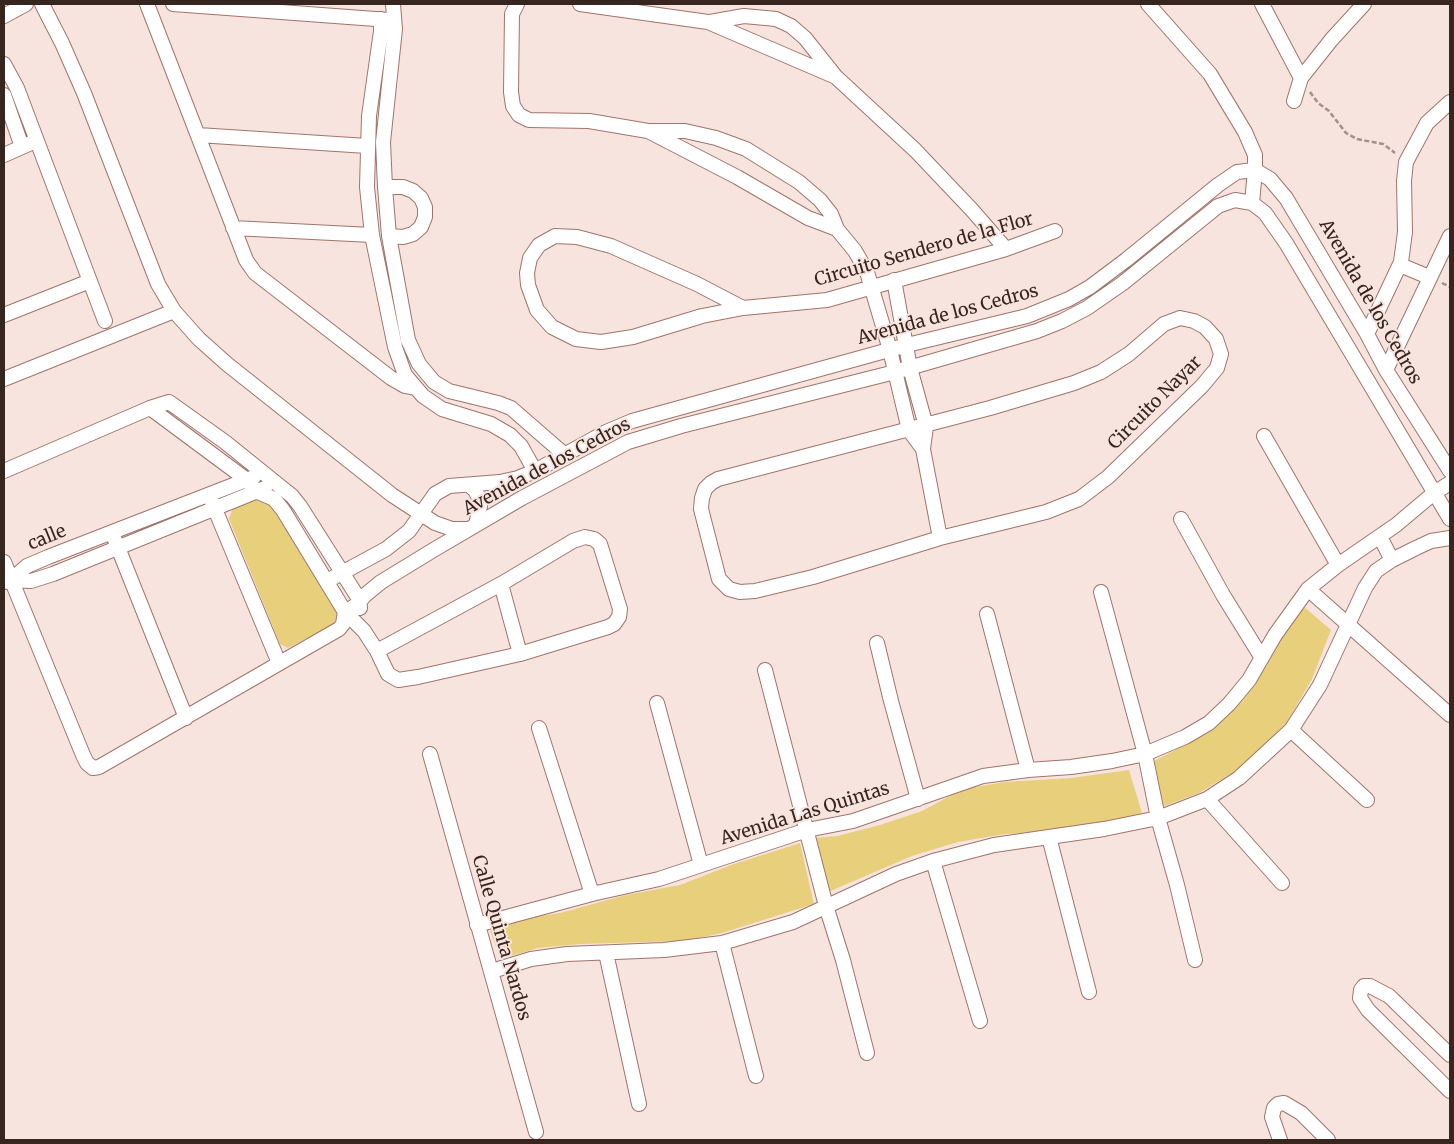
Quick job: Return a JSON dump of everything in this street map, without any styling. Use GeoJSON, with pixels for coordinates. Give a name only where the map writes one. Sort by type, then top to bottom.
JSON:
{"type":"FeatureCollection","features":[{"type":"Feature","properties":{"kind":"street"},"geometry":{"type":"LineString","coordinates":[[4,16],[26,4]]}},
{"type":"Feature","properties":{"kind":"street"},"geometry":{"type":"LineString","coordinates":[[42,4],[84,93],[158,284],[174,311],[199,339],[227,364],[421,516],[443,527],[452,529],[472,527],[480,506],[475,490],[468,485]]}},
{"type":"Feature","properties":{"kind":"street"},"geometry":{"type":"LineString","coordinates":[[147,4],[233,228],[246,260],[255,273],[390,378],[405,386],[415,388]]}},
{"type":"Feature","properties":{"kind":"street"},"geometry":{"type":"LineString","coordinates":[[173,4],[388,20]]}},
{"type":"Feature","properties":{"kind":"street"},"geometry":{"type":"LineString","coordinates":[[393,4],[388,20],[383,142],[384,187],[388,236],[408,340],[419,364],[434,382],[449,391],[498,403],[519,413],[565,455]]}},
{"type":"Feature","properties":{"kind":"street"},"geometry":{"type":"LineString","coordinates":[[517,4],[512,14],[511,92],[513,106],[520,115],[529,120],[589,121],[648,130],[685,131],[716,138],[746,149],[792,177],[813,194],[831,214],[837,229],[855,251],[867,272],[890,350],[909,430],[923,450]]}},
{"type":"Feature","properties":{"kind":"street"},"geometry":{"type":"LineString","coordinates":[[580,4],[708,22],[836,77]]}},
{"type":"Feature","properties":{"kind":"street"},"geometry":{"type":"LineString","coordinates":[[1148,4],[1194,54],[1224,95],[1255,155],[1252,203],[1265,213],[1286,243],[1450,519]]}},
{"type":"Feature","properties":{"kind":"street"},"geometry":{"type":"LineString","coordinates":[[1262,4],[1301,78]]}},
{"type":"Feature","properties":{"kind":"street"},"geometry":{"type":"LineString","coordinates":[[1294,101],[1301,78],[1332,38],[1364,4]]}},
{"type":"Feature","properties":{"kind":"street"},"geometry":{"type":"LineString","coordinates":[[708,22],[744,16],[776,19],[791,26],[805,38],[836,77],[915,150],[972,210],[1006,250]]}},
{"type":"Feature","properties":{"kind":"street"},"geometry":{"type":"LineString","coordinates":[[388,20],[381,31],[369,116],[367,187],[372,234],[395,347],[405,375],[423,396],[442,409],[492,424],[510,435],[521,446],[535,471]]}},
{"type":"Feature","properties":{"kind":"street"},"geometry":{"type":"LineString","coordinates":[[4,64],[17,88],[105,321]]}},
{"type":"Feature","properties":{"kind":"street"},"geometry":{"type":"LineString","coordinates":[[4,95],[22,147]]}},
{"type":"Feature","properties":{"kind":"street"},"geometry":{"type":"LineString","coordinates":[[1367,334],[1400,265],[1405,232],[1406,162],[1427,123],[1450,102]]}},
{"type":"Feature","properties":{"kind":"street"},"geometry":{"type":"LineString","coordinates":[[648,130],[737,176],[808,218],[837,229]]}},
{"type":"Feature","properties":{"kind":"street"},"geometry":{"type":"LineString","coordinates":[[198,135],[367,146]]}},
{"type":"Feature","properties":{"kind":"street"},"geometry":{"type":"LineString","coordinates":[[4,155],[37,141]]}},
{"type":"Feature","properties":{"kind":"street","name":"Avenida de los Cedros"},"geometry":{"type":"LineString","coordinates":[[327,581],[386,549],[409,531],[435,494],[441,489],[460,484],[500,482],[535,471],[606,432],[632,422],[907,345],[1027,316],[1069,299],[1090,287],[1126,260],[1218,185],[1237,172],[1255,170],[1270,179],[1286,198],[1367,334],[1386,370],[1450,471]]}},
{"type":"Feature","properties":{"kind":"street"},"geometry":{"type":"LineString","coordinates":[[384,187],[403,187],[413,190],[421,198],[425,207],[425,217],[421,227],[413,234],[403,237],[388,236]]}},
{"type":"Feature","properties":{"kind":"street","name":"Avenida de los Cedros"},"geometry":{"type":"LineString","coordinates":[[345,612],[360,602],[381,582],[472,527],[628,442],[652,434],[910,368],[1037,331],[1062,321],[1086,308],[1123,283],[1218,206],[1235,200],[1252,203]]}},
{"type":"Feature","properties":{"kind":"street"},"geometry":{"type":"LineString","coordinates":[[233,228],[372,234]]}},
{"type":"Feature","properties":{"kind":"street","name":"Circuito Sendero de la Flor"},"geometry":{"type":"LineString","coordinates":[[743,308],[697,284],[620,250],[577,237],[555,236],[539,245],[530,258],[527,273],[528,285],[538,310],[552,327],[576,338],[601,342],[633,337],[702,316],[743,308],[827,300],[1006,250],[1055,231]]}},
{"type":"Feature","properties":{"kind":"street"},"geometry":{"type":"LineString","coordinates":[[1386,370],[1450,236]]}},
{"type":"Feature","properties":{"kind":"street"},"geometry":{"type":"LineString","coordinates":[[1400,265],[1429,277]]}},
{"type":"Feature","properties":{"kind":"street"},"geometry":{"type":"LineString","coordinates":[[894,280],[910,368],[926,426],[923,450],[940,538]]}},
{"type":"Feature","properties":{"kind":"street"},"geometry":{"type":"LineString","coordinates":[[5,310],[90,281]]}},
{"type":"Feature","properties":{"kind":"street"},"geometry":{"type":"LineString","coordinates":[[4,378],[174,311]]}},
{"type":"Feature","properties":{"kind":"street","name":"Circuito Nayar"},"geometry":{"type":"LineString","coordinates":[[1180,318],[1194,321],[1205,327],[1216,339],[1221,354],[1217,368],[1202,386],[1108,477],[1079,499],[1046,512],[940,538],[812,577],[755,591],[740,592],[729,589],[719,579],[701,509],[705,489],[711,483],[718,479],[926,426],[990,408],[1101,372],[1129,354],[1164,324],[1180,318]]}},
{"type":"Feature","properties":{"kind":"street"},"geometry":{"type":"LineString","coordinates":[[4,471],[150,408],[169,402],[265,473],[292,496],[360,602],[364,631]]}},
{"type":"Feature","properties":{"kind":"street"},"geometry":{"type":"LineString","coordinates":[[492,424],[498,403]]}},
{"type":"Feature","properties":{"kind":"street"},"geometry":{"type":"LineString","coordinates":[[150,408],[247,480],[256,491],[274,499],[283,510],[345,612],[364,631],[377,651],[388,674],[398,680],[520,654],[614,624],[619,617],[620,609],[600,544],[586,536],[573,541],[502,584],[377,651]]}},
{"type":"Feature","properties":{"kind":"street"},"geometry":{"type":"LineString","coordinates":[[1264,436],[1338,565]]}},
{"type":"Feature","properties":{"kind":"street"},"geometry":{"type":"LineString","coordinates":[[552,462],[560,478]]}},
{"type":"Feature","properties":{"kind":"street","name":"calle"},"geometry":{"type":"LineString","coordinates":[[8,581],[27,566],[265,473]]}},
{"type":"Feature","properties":{"kind":"street","name":"calle"},"geometry":{"type":"LineString","coordinates":[[8,581],[31,581],[43,578],[278,483]]}},
{"type":"Feature","properties":{"kind":"street","name":"Avenida Las Quintas"},"geometry":{"type":"LineString","coordinates":[[477,925],[592,894],[659,879],[806,830],[853,821],[983,776],[1070,767],[1145,754],[1185,737],[1209,723],[1229,704],[1249,680],[1280,627],[1308,589],[1338,565],[1380,537],[1434,493],[1450,483]]}},
{"type":"Feature","properties":{"kind":"street"},"geometry":{"type":"LineString","coordinates":[[210,494],[279,662]]}},
{"type":"Feature","properties":{"kind":"street"},"geometry":{"type":"LineString","coordinates":[[1181,519],[1262,658]]}},
{"type":"Feature","properties":{"kind":"street"},"geometry":{"type":"LineString","coordinates":[[111,532],[186,718]]}},
{"type":"Feature","properties":{"kind":"street"},"geometry":{"type":"LineString","coordinates":[[1380,537],[1392,560]]}},
{"type":"Feature","properties":{"kind":"street"},"geometry":{"type":"LineString","coordinates":[[492,971],[531,959],[567,954],[664,950],[722,942],[793,922],[896,874],[933,861],[994,845],[1158,818],[1207,799],[1239,778],[1291,730],[1320,685],[1365,588],[1376,571],[1392,560],[1431,542],[1450,538]]}},
{"type":"Feature","properties":{"kind":"street"},"geometry":{"type":"LineString","coordinates":[[4,562],[8,581],[83,755],[87,763],[93,768],[104,764],[186,718],[279,662],[339,629],[343,624],[345,612]]}},
{"type":"Feature","properties":{"kind":"street"},"geometry":{"type":"LineString","coordinates":[[502,584],[520,654]]}},
{"type":"Feature","properties":{"kind":"street"},"geometry":{"type":"LineString","coordinates":[[1308,589],[1450,715]]}},
{"type":"Feature","properties":{"kind":"street"},"geometry":{"type":"LineString","coordinates":[[1101,592],[1145,754],[1158,818],[1195,960]]}},
{"type":"Feature","properties":{"kind":"street"},"geometry":{"type":"LineString","coordinates":[[987,614],[1028,770]]}},
{"type":"Feature","properties":{"kind":"street"},"geometry":{"type":"LineString","coordinates":[[877,643],[918,798]]}},
{"type":"Feature","properties":{"kind":"street"},"geometry":{"type":"LineString","coordinates":[[764,670],[826,906],[843,960],[868,1053]]}},
{"type":"Feature","properties":{"kind":"street"},"geometry":{"type":"LineString","coordinates":[[657,703],[701,865]]}},
{"type":"Feature","properties":{"kind":"street"},"geometry":{"type":"LineString","coordinates":[[539,728],[592,894]]}},
{"type":"Feature","properties":{"kind":"street"},"geometry":{"type":"LineString","coordinates":[[1291,730],[1367,800]]}},
{"type":"Feature","properties":{"kind":"street","name":"Calle Quinta Nardos"},"geometry":{"type":"LineString","coordinates":[[430,754],[536,1132]]}},
{"type":"Feature","properties":{"kind":"street"},"geometry":{"type":"LineString","coordinates":[[1207,799],[1282,883]]}},
{"type":"Feature","properties":{"kind":"street"},"geometry":{"type":"LineString","coordinates":[[1049,837],[1089,992]]}},
{"type":"Feature","properties":{"kind":"street"},"geometry":{"type":"LineString","coordinates":[[933,861],[980,1021]]}},
{"type":"Feature","properties":{"kind":"street"},"geometry":{"type":"LineString","coordinates":[[722,942],[756,1076]]}},
{"type":"Feature","properties":{"kind":"street"},"geometry":{"type":"LineString","coordinates":[[606,953],[638,1104]]}},
{"type":"Feature","properties":{"kind":"street"},"geometry":{"type":"LineString","coordinates":[[1450,1055],[1389,996],[1370,986],[1364,986],[1361,990],[1360,998],[1368,1010],[1450,1090]]}},
{"type":"Feature","properties":{"kind":"street"},"geometry":{"type":"LineString","coordinates":[[1280,1140],[1272,1117],[1274,1108],[1278,1104],[1284,1103],[1301,1114],[1328,1140]]}},
{"type":"Feature","properties":{"kind":"path"},"geometry":{"type":"LineString","coordinates":[[1301,78],[1318,103],[1329,111],[1346,133],[1357,139],[1383,144],[1406,162]]}},
{"type":"Feature","properties":{"kind":"shaded area"},"geometry":{"type":"Polygon","coordinates":[[[260,498],[269,500],[338,611],[337,618],[332,625],[288,648],[280,644],[229,519],[233,508],[260,498]]]}},
{"type":"Feature","properties":{"kind":"shaded area"},"geometry":{"type":"Polygon","coordinates":[[[1303,606],[1331,630],[1312,679],[1287,722],[1242,767],[1199,793],[1162,807],[1154,761],[1212,731],[1244,699],[1303,606]]]}},
{"type":"Feature","properties":{"kind":"shaded area"},"geometry":{"type":"Polygon","coordinates":[[[1129,770],[1142,813],[1103,823],[1048,832],[1005,834],[958,842],[912,856],[826,893],[815,838],[837,836],[880,825],[922,811],[963,789],[1005,782],[1071,778],[1129,770]]]}},
{"type":"Feature","properties":{"kind":"shaded area"},"geometry":{"type":"Polygon","coordinates":[[[800,843],[814,904],[722,933],[684,941],[580,944],[538,948],[501,959],[490,931],[511,920],[560,913],[626,895],[680,885],[731,865],[800,843]]]}}]}
